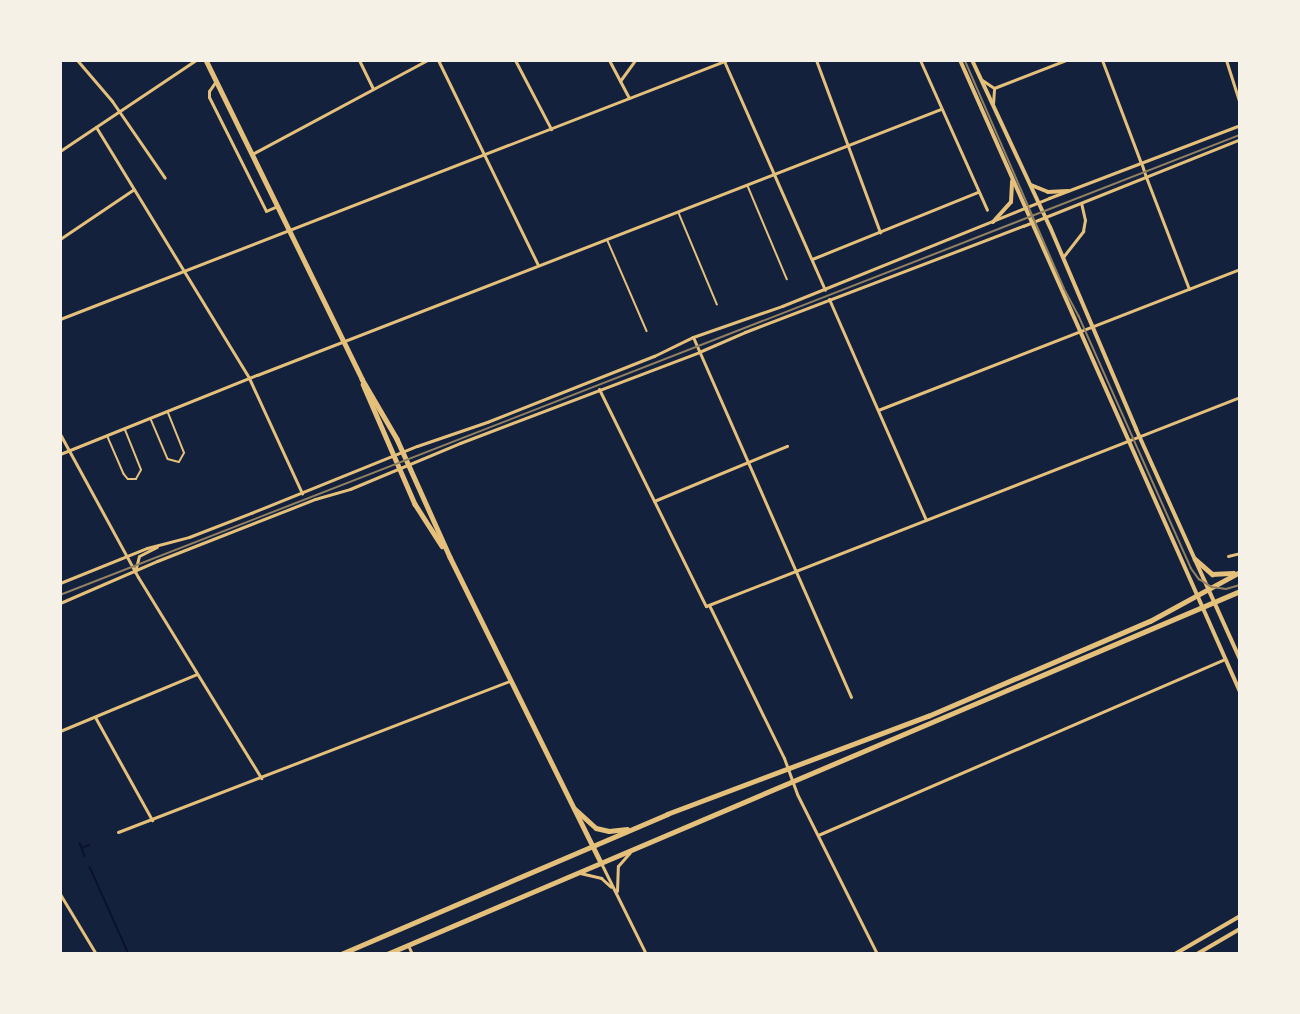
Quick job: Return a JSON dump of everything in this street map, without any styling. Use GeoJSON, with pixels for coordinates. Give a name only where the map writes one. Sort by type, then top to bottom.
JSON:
{"type":"FeatureCollection","features":[{"type":"Feature","properties":{"kind":"main road"},"geometry":{"type":"LineString","coordinates":[[206,60],[362,379],[403,452],[450,557],[601,863]]}},
{"type":"Feature","properties":{"kind":"main road"},"geometry":{"type":"LineString","coordinates":[[960,60],[1031,222],[1082,329],[1240,692]]}},
{"type":"Feature","properties":{"kind":"main road"},"geometry":{"type":"LineString","coordinates":[[972,60],[1045,216],[1139,436],[1240,659]]}},
{"type":"Feature","properties":{"kind":"main road"},"geometry":{"type":"LineString","coordinates":[[993,222],[1011,202],[1013,191],[1011,174]]}},
{"type":"Feature","properties":{"kind":"main road"},"geometry":{"type":"LineString","coordinates":[[1028,182],[1048,192],[1068,191]]}},
{"type":"Feature","properties":{"kind":"main road"},"geometry":{"type":"LineString","coordinates":[[362,379],[369,401],[415,504],[450,557]]}},
{"type":"Feature","properties":{"kind":"main road"},"geometry":{"type":"LineString","coordinates":[[1195,559],[1212,574],[1239,572]]}},
{"type":"Feature","properties":{"kind":"main road"},"geometry":{"type":"LineString","coordinates":[[341,954],[630,829],[743,784],[918,720],[1150,621],[1239,572]]}},
{"type":"Feature","properties":{"kind":"main road"},"geometry":{"type":"LineString","coordinates":[[387,954],[1240,591]]}},
{"type":"Feature","properties":{"kind":"main road"},"geometry":{"type":"LineString","coordinates":[[571,804],[596,828],[609,831],[630,829]]}},
{"type":"Feature","properties":{"kind":"main road"},"geometry":{"type":"LineString","coordinates":[[1174,954],[1240,916]]}},
{"type":"Feature","properties":{"kind":"main road"},"geometry":{"type":"LineString","coordinates":[[1197,954],[1240,929]]}},
{"type":"Feature","properties":{"kind":"street"},"geometry":{"type":"LineString","coordinates":[[78,60],[119,112],[165,178]]}},
{"type":"Feature","properties":{"kind":"street"},"geometry":{"type":"LineString","coordinates":[[60,151],[196,60]]}},
{"type":"Feature","properties":{"kind":"street"},"geometry":{"type":"LineString","coordinates":[[359,60],[373,89]]}},
{"type":"Feature","properties":{"kind":"street"},"geometry":{"type":"LineString","coordinates":[[252,154],[427,60]]}},
{"type":"Feature","properties":{"kind":"street"},"geometry":{"type":"LineString","coordinates":[[438,60],[538,265]]}},
{"type":"Feature","properties":{"kind":"street"},"geometry":{"type":"LineString","coordinates":[[515,60],[551,129]]}},
{"type":"Feature","properties":{"kind":"street"},"geometry":{"type":"LineString","coordinates":[[609,60],[629,98]]}},
{"type":"Feature","properties":{"kind":"street"},"geometry":{"type":"LineString","coordinates":[[620,81],[635,60]]}},
{"type":"Feature","properties":{"kind":"street"},"geometry":{"type":"LineString","coordinates":[[60,319],[725,60],[825,290]]}},
{"type":"Feature","properties":{"kind":"street"},"geometry":{"type":"LineString","coordinates":[[816,60],[880,232]]}},
{"type":"Feature","properties":{"kind":"street"},"geometry":{"type":"LineString","coordinates":[[920,60],[987,210]]}},
{"type":"Feature","properties":{"kind":"street"},"geometry":{"type":"LineString","coordinates":[[994,88],[1066,60]]}},
{"type":"Feature","properties":{"kind":"street"},"geometry":{"type":"LineString","coordinates":[[1102,60],[1189,289]]}},
{"type":"Feature","properties":{"kind":"street"},"geometry":{"type":"LineString","coordinates":[[1227,60],[1240,104]]}},
{"type":"Feature","properties":{"kind":"street"},"geometry":{"type":"LineString","coordinates":[[981,80],[994,88]]}},
{"type":"Feature","properties":{"kind":"street"},"geometry":{"type":"LineString","coordinates":[[216,81],[209,91],[214,107],[266,211],[277,206]]}},
{"type":"Feature","properties":{"kind":"street"},"geometry":{"type":"LineString","coordinates":[[993,105],[994,88]]}},
{"type":"Feature","properties":{"kind":"street"},"geometry":{"type":"LineString","coordinates":[[60,454],[249,378],[941,109]]}},
{"type":"Feature","properties":{"kind":"street"},"geometry":{"type":"LineString","coordinates":[[60,583],[302,493],[393,455],[654,356],[693,337],[825,290],[1025,208],[1142,165],[1240,125]]}},
{"type":"Feature","properties":{"kind":"street"},"geometry":{"type":"LineString","coordinates":[[96,127],[249,378],[302,493]]}},
{"type":"Feature","properties":{"kind":"street"},"geometry":{"type":"LineString","coordinates":[[60,603],[157,561],[399,469],[1240,139]]}},
{"type":"Feature","properties":{"kind":"street"},"geometry":{"type":"LineString","coordinates":[[60,239],[134,189]]}},
{"type":"Feature","properties":{"kind":"street"},"geometry":{"type":"LineString","coordinates":[[812,259],[978,192]]}},
{"type":"Feature","properties":{"kind":"street"},"geometry":{"type":"LineString","coordinates":[[1063,257],[1078,240],[1084,227],[1081,202]]}},
{"type":"Feature","properties":{"kind":"street"},"geometry":{"type":"LineString","coordinates":[[878,411],[1092,325],[1240,269]]}},
{"type":"Feature","properties":{"kind":"street"},"geometry":{"type":"LineString","coordinates":[[829,299],[926,520]]}},
{"type":"Feature","properties":{"kind":"street"},"geometry":{"type":"LineString","coordinates":[[693,337],[851,697]]}},
{"type":"Feature","properties":{"kind":"street"},"geometry":{"type":"LineString","coordinates":[[599,389],[708,605],[877,954]]}},
{"type":"Feature","properties":{"kind":"street"},"geometry":{"type":"LineString","coordinates":[[708,605],[1240,397]]}},
{"type":"Feature","properties":{"kind":"street"},"geometry":{"type":"LineString","coordinates":[[60,434],[126,557],[261,778]]}},
{"type":"Feature","properties":{"kind":"street"},"geometry":{"type":"LineString","coordinates":[[654,501],[787,446]]}},
{"type":"Feature","properties":{"kind":"street"},"geometry":{"type":"LineString","coordinates":[[135,572],[139,556],[165,544]]}},
{"type":"Feature","properties":{"kind":"street"},"geometry":{"type":"LineString","coordinates":[[1228,556],[1240,553]]}},
{"type":"Feature","properties":{"kind":"street"},"geometry":{"type":"LineString","coordinates":[[818,835],[1225,659]]}},
{"type":"Feature","properties":{"kind":"street"},"geometry":{"type":"LineString","coordinates":[[60,730],[197,674]]}},
{"type":"Feature","properties":{"kind":"street"},"geometry":{"type":"LineString","coordinates":[[118,832],[153,821],[510,681]]}},
{"type":"Feature","properties":{"kind":"street"},"geometry":{"type":"LineString","coordinates":[[95,717],[153,821]]}},
{"type":"Feature","properties":{"kind":"street"},"geometry":{"type":"LineString","coordinates":[[618,896],[615,884],[618,866],[634,849]]}},
{"type":"Feature","properties":{"kind":"street"},"geometry":{"type":"LineString","coordinates":[[601,863],[646,954]]}},
{"type":"Feature","properties":{"kind":"street"},"geometry":{"type":"LineString","coordinates":[[577,873],[601,878],[618,896]]}},
{"type":"Feature","properties":{"kind":"street"},"geometry":{"type":"LineString","coordinates":[[60,894],[96,954]]}},
{"type":"Feature","properties":{"kind":"street"},"geometry":{"type":"LineString","coordinates":[[408,945],[412,954]]}},
{"type":"Feature","properties":{"kind":"lane"},"geometry":{"type":"LineString","coordinates":[[747,184],[787,279]]}},
{"type":"Feature","properties":{"kind":"lane"},"geometry":{"type":"LineString","coordinates":[[678,212],[717,304]]}},
{"type":"Feature","properties":{"kind":"lane"},"geometry":{"type":"LineString","coordinates":[[608,239],[647,331]]}},
{"type":"Feature","properties":{"kind":"lane"},"geometry":{"type":"LineString","coordinates":[[151,419],[168,459],[179,462],[183,458],[183,450],[168,412]]}},
{"type":"Feature","properties":{"kind":"lane"},"geometry":{"type":"LineString","coordinates":[[108,436],[126,477],[136,479],[141,470],[124,429]]}},
{"type":"Feature","properties":{"kind":"waterway"},"geometry":{"type":"LineString","coordinates":[[80,843],[85,856]]}},
{"type":"Feature","properties":{"kind":"waterway"},"geometry":{"type":"LineString","coordinates":[[82,848],[89,845]]}},
{"type":"Feature","properties":{"kind":"waterway"},"geometry":{"type":"LineString","coordinates":[[90,867],[129,954]]}},
{"type":"Feature","properties":{"kind":"tram line"},"geometry":{"type":"LineString","coordinates":[[965,60],[1064,288],[1079,316],[1191,568],[1199,579],[1212,587],[1226,589],[1240,585]]}},
{"type":"Feature","properties":{"kind":"tram line"},"geometry":{"type":"LineString","coordinates":[[60,595],[1240,135]]}}]}
